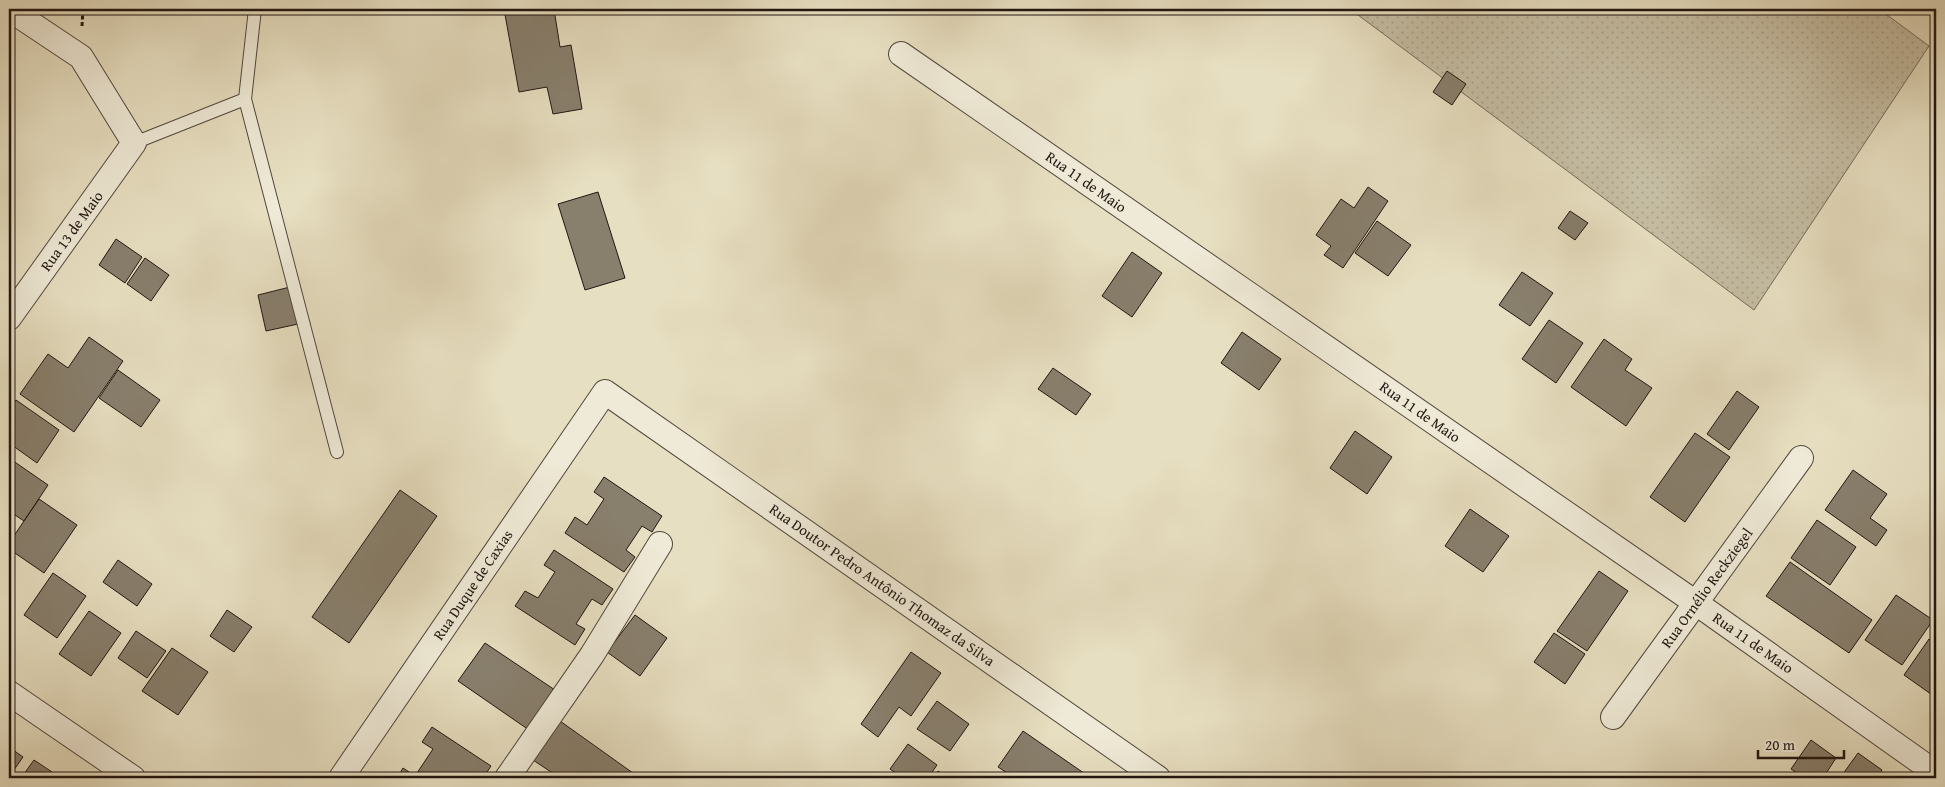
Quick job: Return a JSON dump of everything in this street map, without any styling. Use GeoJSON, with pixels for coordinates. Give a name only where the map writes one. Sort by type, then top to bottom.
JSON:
{"type":"FeatureCollection","features":[{"type":"Feature","properties":{"kind":"street"},"geometry":{"type":"LineString","coordinates":[[9,9],[81,57],[134,143]]}},
{"type":"Feature","properties":{"kind":"street","name":"Rua 11 de Maio"},"geometry":{"type":"LineString","coordinates":[[901,54],[1696,603],[1936,774]]}},
{"type":"Feature","properties":{"kind":"street","name":"Rua 13 de Maio"},"geometry":{"type":"LineString","coordinates":[[9,318],[134,143]]}},
{"type":"Feature","properties":{"kind":"street","name":"Rua Duque de Caxias"},"geometry":{"type":"LineString","coordinates":[[341,778],[605,392]]}},
{"type":"Feature","properties":{"kind":"street","name":"Rua Doutor Pedro Antônio Thomaz da Silva"},"geometry":{"type":"LineString","coordinates":[[605,392],[1158,778]]}},
{"type":"Feature","properties":{"kind":"street","name":"Rua Ornélio Reckziegel"},"geometry":{"type":"LineString","coordinates":[[1613,718],[1801,458]]}},
{"type":"Feature","properties":{"kind":"street"},"geometry":{"type":"LineString","coordinates":[[508,778],[592,656],[660,544]]}},
{"type":"Feature","properties":{"kind":"street"},"geometry":{"type":"LineString","coordinates":[[9,693],[133,778]]}},
{"type":"Feature","properties":{"kind":"lane"},"geometry":{"type":"LineString","coordinates":[[255,9],[245,99],[337,452]]}},
{"type":"Feature","properties":{"kind":"lane"},"geometry":{"type":"LineString","coordinates":[[134,143],[245,99]]}},
{"type":"Feature","properties":{"kind":"shaded area"},"geometry":{"type":"Polygon","coordinates":[[[1350,9],[1879,9],[1929,46],[1754,310],[1350,9]]]}},
{"type":"Feature","properties":{"kind":"building"},"geometry":{"type":"Polygon","coordinates":[[[504,9],[554,9],[560,47],[571,45],[582,109],[553,114],[547,87],[519,92],[504,9]]]}},
{"type":"Feature","properties":{"kind":"building"},"geometry":{"type":"Polygon","coordinates":[[[1447,71],[1466,84],[1452,105],[1433,92],[1447,71]]]}},
{"type":"Feature","properties":{"kind":"building"},"geometry":{"type":"Polygon","coordinates":[[[1368,187],[1388,201],[1343,268],[1324,255],[1331,246],[1316,235],[1341,199],[1354,208],[1368,187]]]}},
{"type":"Feature","properties":{"kind":"building"},"geometry":{"type":"Polygon","coordinates":[[[598,192],[625,278],[585,290],[558,204],[598,192]]]}},
{"type":"Feature","properties":{"kind":"building"},"geometry":{"type":"Polygon","coordinates":[[[1570,211],[1588,223],[1575,240],[1558,228],[1570,211]]]}},
{"type":"Feature","properties":{"kind":"building"},"geometry":{"type":"Polygon","coordinates":[[[1377,221],[1411,245],[1388,276],[1355,253],[1377,221]]]}},
{"type":"Feature","properties":{"kind":"building"},"geometry":{"type":"Polygon","coordinates":[[[116,239],[142,257],[125,283],[99,265],[116,239]]]}},
{"type":"Feature","properties":{"kind":"building"},"geometry":{"type":"Polygon","coordinates":[[[1132,252],[1162,273],[1132,317],[1102,296],[1132,252]]]}},
{"type":"Feature","properties":{"kind":"building"},"geometry":{"type":"Polygon","coordinates":[[[145,258],[169,275],[151,301],[127,284],[145,258]]]}},
{"type":"Feature","properties":{"kind":"building"},"geometry":{"type":"Polygon","coordinates":[[[1522,272],[1553,293],[1530,326],[1499,305],[1522,272]]]}},
{"type":"Feature","properties":{"kind":"building"},"geometry":{"type":"Polygon","coordinates":[[[290,287],[298,324],[266,331],[258,295],[290,287]]]}},
{"type":"Feature","properties":{"kind":"building"},"geometry":{"type":"Polygon","coordinates":[[[1549,320],[1583,343],[1556,383],[1522,359],[1549,320]]]}},
{"type":"Feature","properties":{"kind":"building"},"geometry":{"type":"Polygon","coordinates":[[[1242,332],[1281,359],[1259,390],[1221,363],[1242,332]]]}},
{"type":"Feature","properties":{"kind":"building"},"geometry":{"type":"Polygon","coordinates":[[[89,337],[123,361],[74,432],[20,394],[48,354],[68,368],[89,337]]]}},
{"type":"Feature","properties":{"kind":"building"},"geometry":{"type":"Polygon","coordinates":[[[1604,339],[1632,359],[1625,370],[1652,388],[1626,426],[1571,387],[1604,339]]]}},
{"type":"Feature","properties":{"kind":"building"},"geometry":{"type":"Polygon","coordinates":[[[1053,368],[1091,394],[1076,415],[1038,389],[1053,368]]]}},
{"type":"Feature","properties":{"kind":"building"},"geometry":{"type":"Polygon","coordinates":[[[118,370],[160,400],[141,427],[99,398],[118,370]]]}},
{"type":"Feature","properties":{"kind":"building"},"geometry":{"type":"Polygon","coordinates":[[[1737,391],[1759,407],[1729,450],[1707,434],[1737,391]]]}},
{"type":"Feature","properties":{"kind":"building"},"geometry":{"type":"Polygon","coordinates":[[[16,400],[59,430],[37,463],[9,443],[9,411],[16,400]]]}},
{"type":"Feature","properties":{"kind":"building"},"geometry":{"type":"Polygon","coordinates":[[[1355,431],[1392,457],[1367,494],[1330,468],[1355,431]]]}},
{"type":"Feature","properties":{"kind":"building"},"geometry":{"type":"Polygon","coordinates":[[[1695,433],[1730,457],[1685,522],[1650,497],[1695,433]]]}},
{"type":"Feature","properties":{"kind":"building"},"geometry":{"type":"Polygon","coordinates":[[[9,458],[48,485],[24,521],[9,511],[9,458]]]}},
{"type":"Feature","properties":{"kind":"building"},"geometry":{"type":"Polygon","coordinates":[[[1853,470],[1887,494],[1870,518],[1887,530],[1876,546],[1825,510],[1853,470]]]}},
{"type":"Feature","properties":{"kind":"building"},"geometry":{"type":"Polygon","coordinates":[[[604,477],[662,516],[652,532],[642,526],[626,550],[635,557],[624,572],[565,533],[575,517],[587,525],[604,499],[594,492],[604,477]]]}},
{"type":"Feature","properties":{"kind":"building"},"geometry":{"type":"Polygon","coordinates":[[[400,490],[437,516],[349,643],[312,617],[400,490]]]}},
{"type":"Feature","properties":{"kind":"building"},"geometry":{"type":"Polygon","coordinates":[[[39,499],[77,525],[44,573],[9,549],[9,543],[39,499]]]}},
{"type":"Feature","properties":{"kind":"building"},"geometry":{"type":"Polygon","coordinates":[[[1470,509],[1509,536],[1483,572],[1445,546],[1470,509]]]}},
{"type":"Feature","properties":{"kind":"building"},"geometry":{"type":"Polygon","coordinates":[[[1817,520],[1856,547],[1830,585],[1791,558],[1817,520]]]}},
{"type":"Feature","properties":{"kind":"building"},"geometry":{"type":"Polygon","coordinates":[[[554,550],[613,589],[602,605],[592,599],[576,624],[585,629],[575,645],[515,606],[525,591],[538,598],[555,572],[544,565],[554,550]]]}},
{"type":"Feature","properties":{"kind":"building"},"geometry":{"type":"Polygon","coordinates":[[[118,560],[152,584],[137,606],[103,582],[118,560]]]}},
{"type":"Feature","properties":{"kind":"building"},"geometry":{"type":"Polygon","coordinates":[[[1790,562],[1872,620],[1849,653],[1766,596],[1790,562]]]}},
{"type":"Feature","properties":{"kind":"building"},"geometry":{"type":"Polygon","coordinates":[[[1599,571],[1628,591],[1587,651],[1557,631],[1599,571]]]}},
{"type":"Feature","properties":{"kind":"building"},"geometry":{"type":"Polygon","coordinates":[[[53,573],[86,596],[57,638],[24,615],[53,573]]]}},
{"type":"Feature","properties":{"kind":"building"},"geometry":{"type":"Polygon","coordinates":[[[1896,595],[1933,620],[1902,665],[1865,640],[1896,595]]]}},
{"type":"Feature","properties":{"kind":"building"},"geometry":{"type":"Polygon","coordinates":[[[227,610],[252,627],[234,652],[210,636],[227,610]]]}},
{"type":"Feature","properties":{"kind":"building"},"geometry":{"type":"Polygon","coordinates":[[[89,611],[121,633],[91,676],[59,654],[89,611]]]}},
{"type":"Feature","properties":{"kind":"building"},"geometry":{"type":"Polygon","coordinates":[[[635,615],[667,638],[640,676],[607,652],[635,615]]]}},
{"type":"Feature","properties":{"kind":"building"},"geometry":{"type":"Polygon","coordinates":[[[136,631],[166,651],[147,678],[118,658],[136,631]]]}},
{"type":"Feature","properties":{"kind":"building"},"geometry":{"type":"Polygon","coordinates":[[[1554,633],[1585,654],[1565,684],[1534,662],[1554,633]]]}},
{"type":"Feature","properties":{"kind":"building"},"geometry":{"type":"Polygon","coordinates":[[[1929,639],[1936,644],[1935,697],[1904,675],[1929,639]]]}},
{"type":"Feature","properties":{"kind":"building"},"geometry":{"type":"Polygon","coordinates":[[[485,643],[555,690],[529,730],[458,681],[485,643]]]}},
{"type":"Feature","properties":{"kind":"building"},"geometry":{"type":"Polygon","coordinates":[[[172,648],[208,672],[178,715],[142,691],[172,648]]]}},
{"type":"Feature","properties":{"kind":"building"},"geometry":{"type":"Polygon","coordinates":[[[911,652],[941,673],[911,716],[899,707],[878,737],[861,724],[911,652]]]}},
{"type":"Feature","properties":{"kind":"building"},"geometry":{"type":"Polygon","coordinates":[[[937,701],[969,724],[950,751],[917,729],[937,701]]]}},
{"type":"Feature","properties":{"kind":"building"},"geometry":{"type":"Polygon","coordinates":[[[560,721],[640,778],[560,778],[533,760],[560,721]]]}},
{"type":"Feature","properties":{"kind":"building"},"geometry":{"type":"Polygon","coordinates":[[[432,727],[491,766],[483,778],[470,776],[469,778],[397,778],[403,768],[415,776],[433,749],[422,742],[432,727]]]}},
{"type":"Feature","properties":{"kind":"building"},"geometry":{"type":"Polygon","coordinates":[[[1023,731],[1091,778],[1015,778],[998,767],[1023,731]]]}},
{"type":"Feature","properties":{"kind":"building"},"geometry":{"type":"Polygon","coordinates":[[[1811,740],[1836,758],[1823,778],[1805,778],[1791,769],[1811,740]]]}},
{"type":"Feature","properties":{"kind":"building"},"geometry":{"type":"Polygon","coordinates":[[[908,744],[937,765],[928,778],[903,778],[890,769],[908,744]]]}},
{"type":"Feature","properties":{"kind":"building"},"geometry":{"type":"Polygon","coordinates":[[[9,747],[23,757],[9,777],[9,747]]]}},
{"type":"Feature","properties":{"kind":"building"},"geometry":{"type":"Polygon","coordinates":[[[1858,753],[1882,770],[1877,778],[1840,778],[1858,753]]]}},
{"type":"Feature","properties":{"kind":"building"},"geometry":{"type":"Polygon","coordinates":[[[34,760],[61,778],[21,778],[34,760]]]}},
{"type":"Feature","properties":{"kind":"building"},"geometry":{"type":"Polygon","coordinates":[[[938,771],[948,778],[933,778],[938,771]]]}}]}
